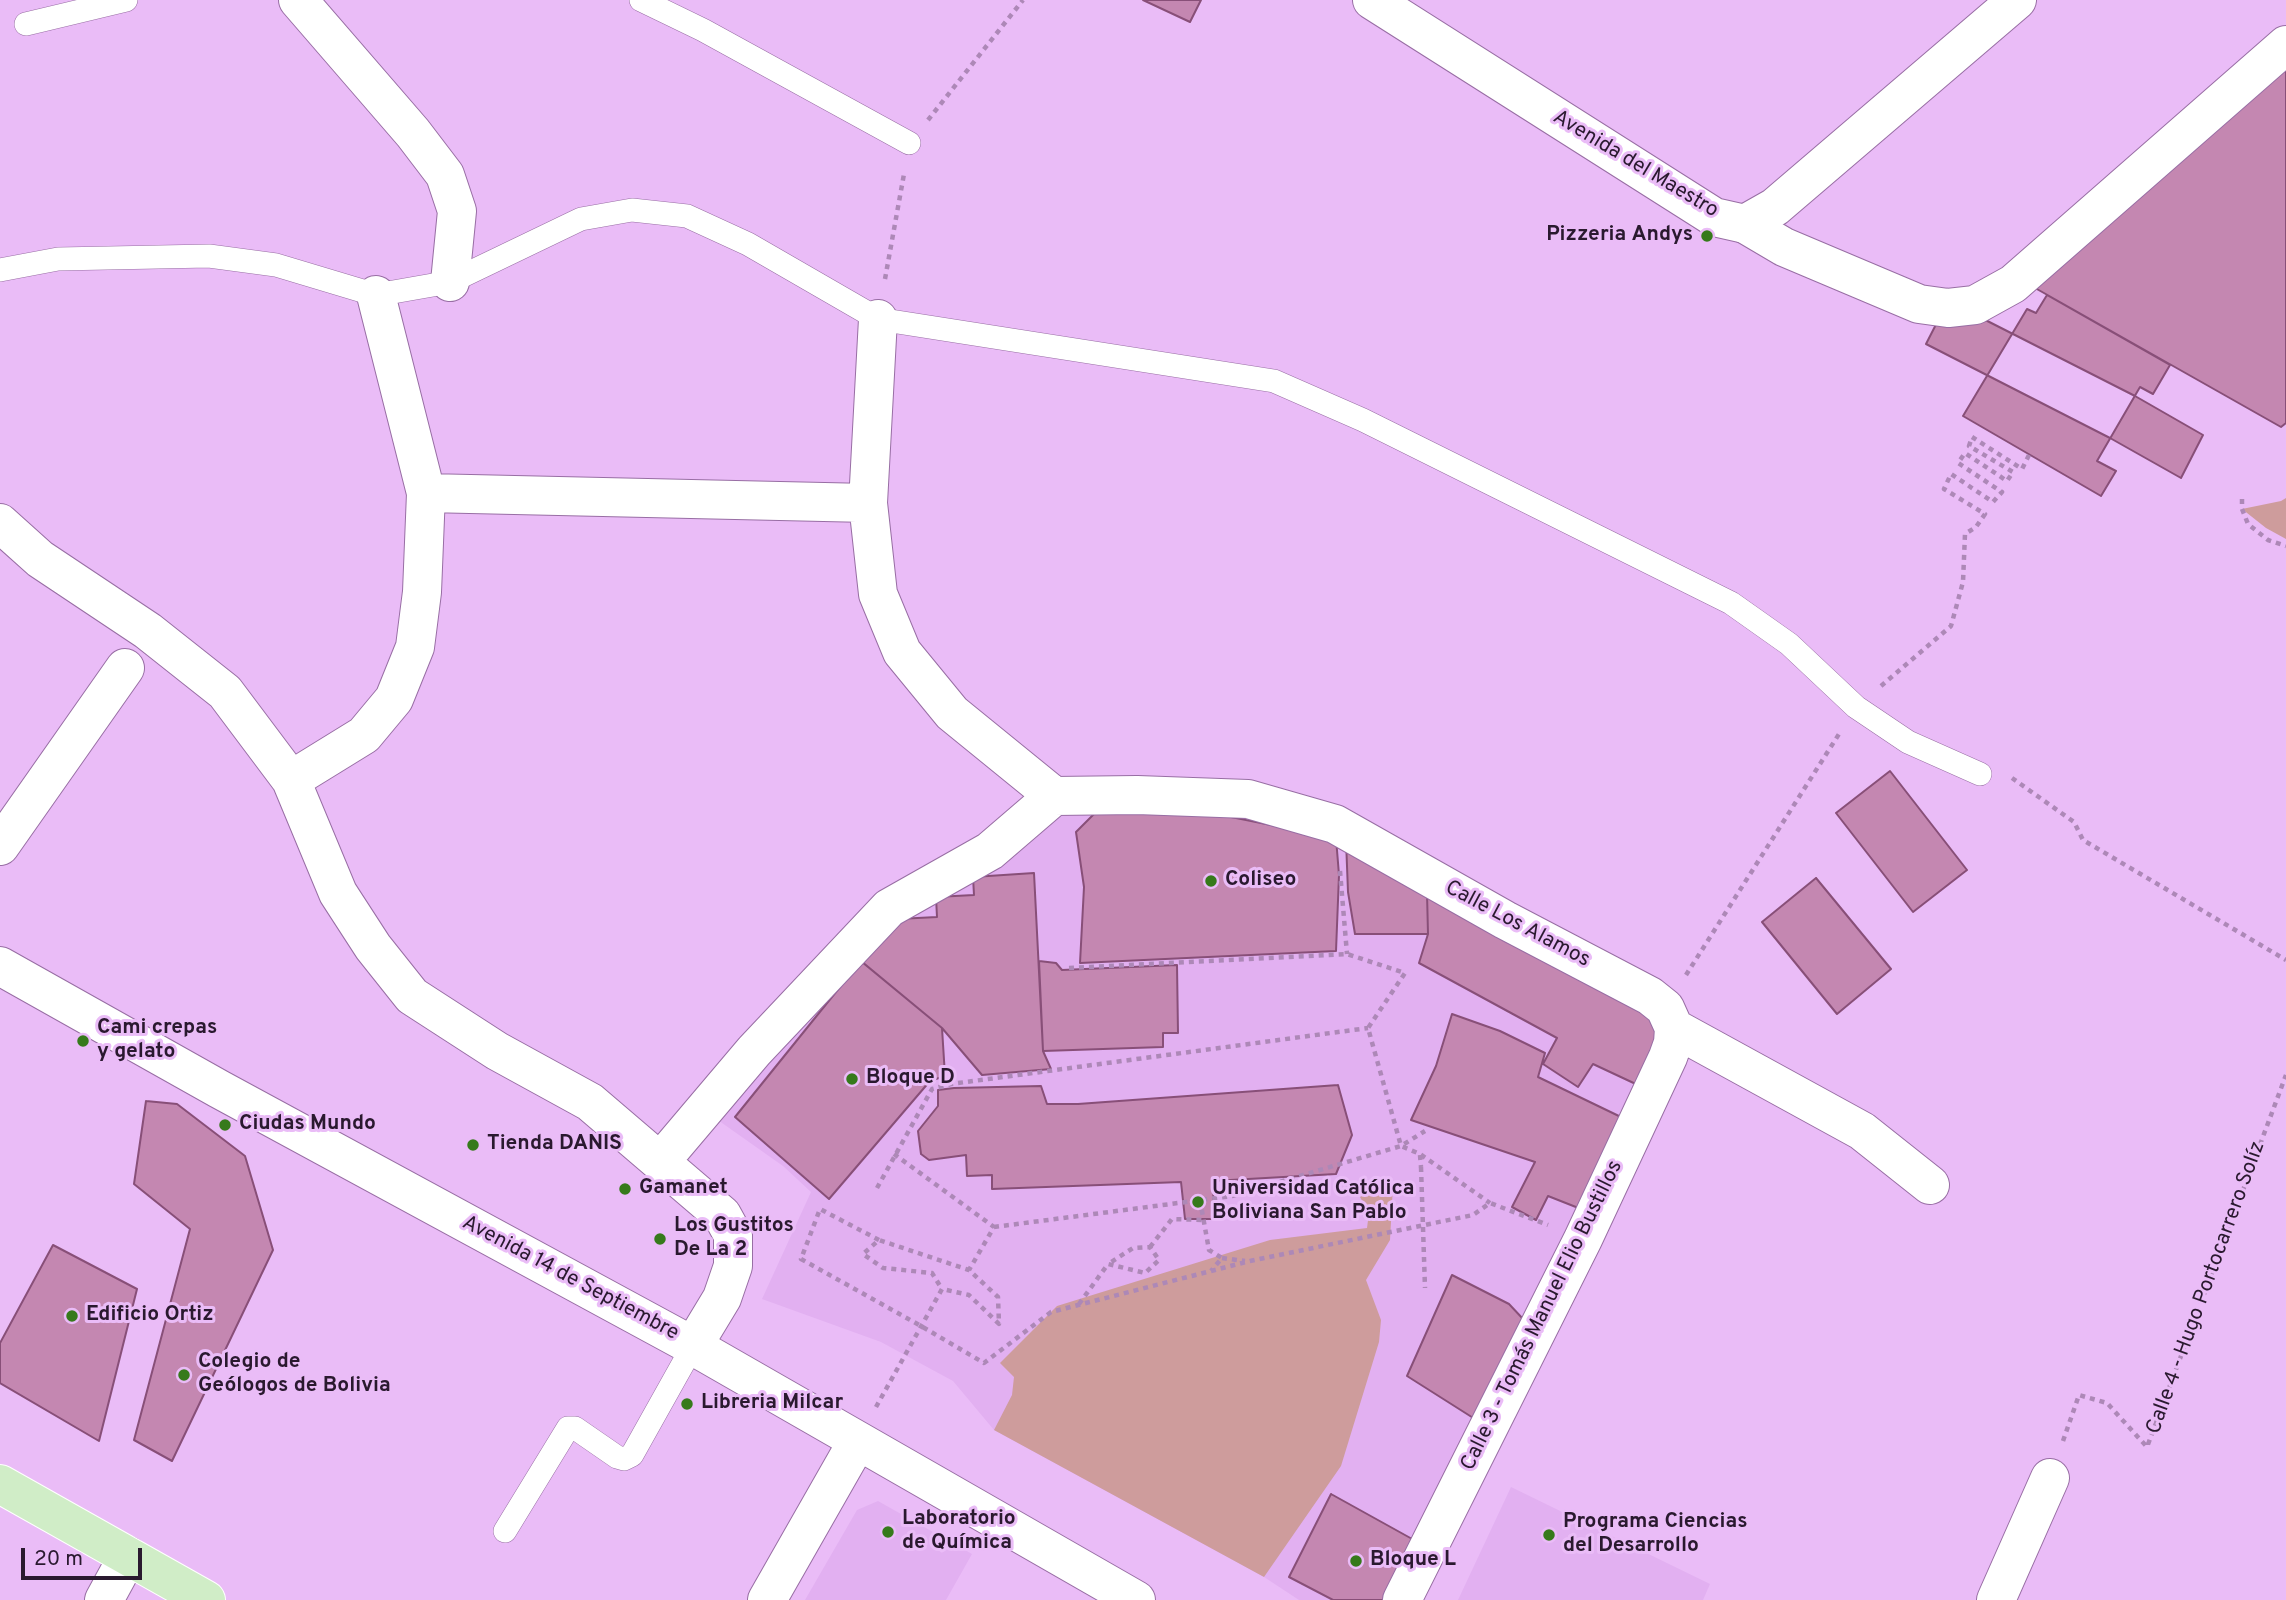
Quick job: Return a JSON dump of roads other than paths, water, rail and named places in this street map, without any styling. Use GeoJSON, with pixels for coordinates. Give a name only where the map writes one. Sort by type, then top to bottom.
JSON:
{"type":"FeatureCollection","features":[{"type":"Feature","properties":{"kind":"main road"},"geometry":{"type":"LineString","coordinates":[[0,1483],[206,1600]]}},
{"type":"Feature","properties":{"kind":"street"},"geometry":{"type":"LineString","coordinates":[[298,0],[445,175],[457,211],[450,282]]}},
{"type":"Feature","properties":{"kind":"street","name":"Avenida del Maestro"},"geometry":{"type":"LineString","coordinates":[[1372,0],[1714,217],[1745,224],[1775,207],[2017,0]]}},
{"type":"Feature","properties":{"kind":"street"},"geometry":{"type":"LineString","coordinates":[[1745,224],[1784,247],[1919,304],[1948,308],[1975,305],[2013,284],[2286,45]]}},
{"type":"Feature","properties":{"kind":"street"},"geometry":{"type":"LineString","coordinates":[[291,780],[364,736],[394,699],[415,648],[422,592],[426,493],[376,295]]}},
{"type":"Feature","properties":{"kind":"street"},"geometry":{"type":"LineString","coordinates":[[660,1162],[754,1051],[889,908],[990,851],[1054,796],[952,713],[902,652],[878,594],[868,503],[878,319]]}},
{"type":"Feature","properties":{"kind":"street"},"geometry":{"type":"LineString","coordinates":[[426,493],[868,503]]}},
{"type":"Feature","properties":{"kind":"street"},"geometry":{"type":"LineString","coordinates":[[0,523],[40,559],[148,631],[225,692],[291,780],[338,893],[373,947],[412,996],[497,1051],[590,1102],[722,1215],[733,1235],[735,1249],[730,1281],[693,1346]]}},
{"type":"Feature","properties":{"kind":"street"},"geometry":{"type":"LineString","coordinates":[[0,846],[125,668]]}},
{"type":"Feature","properties":{"kind":"street","name":"Calle Los Alamos"},"geometry":{"type":"LineString","coordinates":[[1054,796],[1137,795],[1248,799],[1335,824],[1505,920],[1650,996],[1670,1018],[1862,1131],[1930,1185]]}},
{"type":"Feature","properties":{"kind":"street","name":"Avenida 14 de Septiembre"},"geometry":{"type":"LineString","coordinates":[[0,966],[219,1089],[693,1346],[1136,1600]]}},
{"type":"Feature","properties":{"kind":"street","name":"Calle 3 - Tomás Manuel Elio Bustillos"},"geometry":{"type":"LineString","coordinates":[[1402,1600],[1583,1239],[1668,1057],[1673,1043],[1670,1018]]}},
{"type":"Feature","properties":{"kind":"street"},"geometry":{"type":"LineString","coordinates":[[767,1600],[857,1442]]}},
{"type":"Feature","properties":{"kind":"street"},"geometry":{"type":"LineString","coordinates":[[1996,1600],[2050,1478]]}},
{"type":"Feature","properties":{"kind":"street"},"geometry":{"type":"LineString","coordinates":[[104,1600],[128,1556]]}},
{"type":"Feature","properties":{"kind":"lane"},"geometry":{"type":"LineString","coordinates":[[26,24],[126,0]]}},
{"type":"Feature","properties":{"kind":"lane"},"geometry":{"type":"LineString","coordinates":[[641,0],[703,30],[909,143]]}},
{"type":"Feature","properties":{"kind":"lane"},"geometry":{"type":"LineString","coordinates":[[0,270],[58,259],[209,256],[276,265],[376,295],[450,282],[581,219],[632,210],[687,216],[748,244],[878,319],[1274,381],[1363,420],[1731,603],[1789,644],[1856,707],[1908,741],[1980,774]]}},
{"type":"Feature","properties":{"kind":"lane"},"geometry":{"type":"LineString","coordinates":[[505,1531],[568,1428],[575,1428],[617,1457],[624,1459],[632,1455],[693,1346]]}},
{"type":"Feature","properties":{"kind":"place","name":"Pizzeria Andys"},"geometry":{"type":"Point","coordinates":[1707,236]}},
{"type":"Feature","properties":{"kind":"place","name":"Coliseo"},"geometry":{"type":"Point","coordinates":[1211,881]}},
{"type":"Feature","properties":{"kind":"place","name":"Cami crepas y gelato"},"geometry":{"type":"Point","coordinates":[83,1041]}},
{"type":"Feature","properties":{"kind":"place","name":"Bloque D"},"geometry":{"type":"Point","coordinates":[852,1079]}},
{"type":"Feature","properties":{"kind":"place","name":"Ciudas Mundo"},"geometry":{"type":"Point","coordinates":[225,1125]}},
{"type":"Feature","properties":{"kind":"place","name":"Tienda DANIS"},"geometry":{"type":"Point","coordinates":[473,1145]}},
{"type":"Feature","properties":{"kind":"place","name":"Gamanet"},"geometry":{"type":"Point","coordinates":[625,1189]}},
{"type":"Feature","properties":{"kind":"place","name":"Universidad Católica Boliviana San Pablo"},"geometry":{"type":"Point","coordinates":[1198,1202]}},
{"type":"Feature","properties":{"kind":"place","name":"Los Gustitos De La 2"},"geometry":{"type":"Point","coordinates":[660,1239]}},
{"type":"Feature","properties":{"kind":"place","name":"Edificio Ortiz"},"geometry":{"type":"Point","coordinates":[72,1316]}},
{"type":"Feature","properties":{"kind":"place","name":"Colegio de Geólogos de Bolivia"},"geometry":{"type":"Point","coordinates":[184,1375]}},
{"type":"Feature","properties":{"kind":"place","name":"Libreria Milcar"},"geometry":{"type":"Point","coordinates":[687,1404]}},
{"type":"Feature","properties":{"kind":"place","name":"Laboratorio de Química"},"geometry":{"type":"Point","coordinates":[888,1532]}},
{"type":"Feature","properties":{"kind":"place","name":"Programa Ciencias del Desarrollo"},"geometry":{"type":"Point","coordinates":[1549,1535]}},
{"type":"Feature","properties":{"kind":"place","name":"Bloque L"},"geometry":{"type":"Point","coordinates":[1356,1561]}}]}
